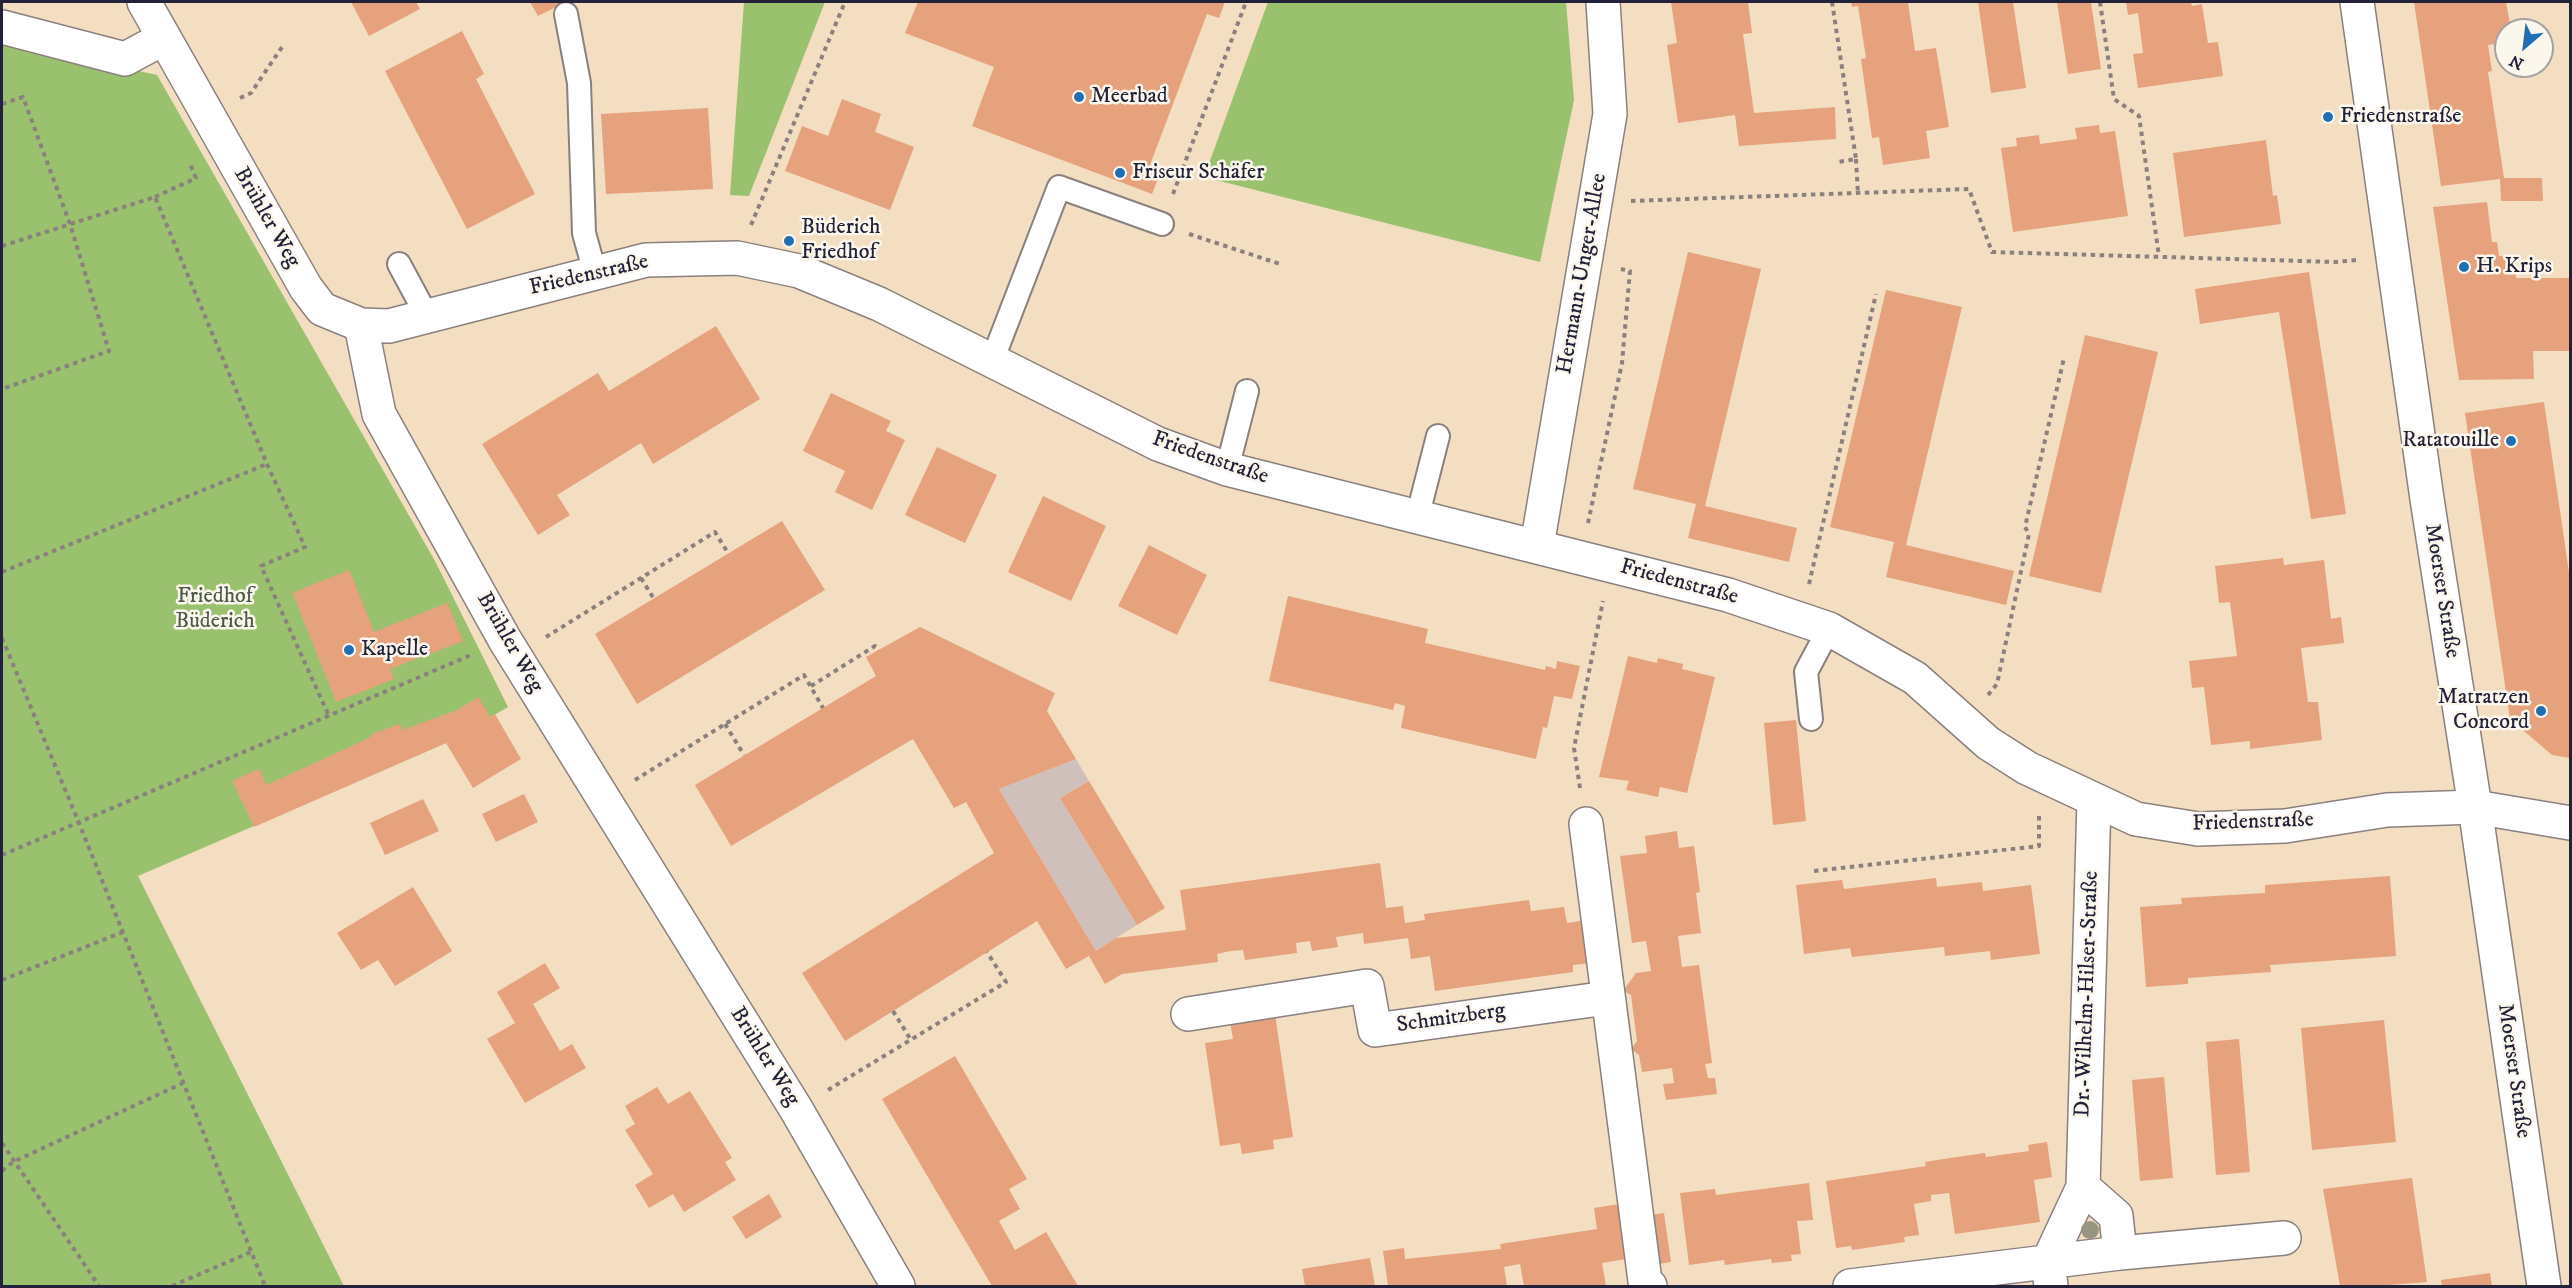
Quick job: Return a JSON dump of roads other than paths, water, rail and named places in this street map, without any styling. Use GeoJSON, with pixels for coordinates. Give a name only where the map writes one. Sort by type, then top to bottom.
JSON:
{"type":"FeatureCollection","features":[{"type":"Feature","properties":{"kind":"street","name":"Hermann-Unger-Allee"},"geometry":{"type":"LineString","coordinates":[[1537,546],[1610,114],[1603,2]]}},
{"type":"Feature","properties":{"kind":"street","name":"Moerser Straße"},"geometry":{"type":"LineString","coordinates":[[2357,2],[2427,499],[2475,807],[2544,1287]]}},
{"type":"Feature","properties":{"kind":"street"},"geometry":{"type":"LineString","coordinates":[[2,27],[125,59],[157,13]]}},
{"type":"Feature","properties":{"kind":"street","name":"Brühler Weg"},"geometry":{"type":"LineString","coordinates":[[157,13],[207,115],[306,288],[322,309],[361,325],[379,414],[510,648],[796,1109],[898,1287]]}},
{"type":"Feature","properties":{"kind":"street","name":"Friedenstraße"},"geometry":{"type":"LineString","coordinates":[[361,325],[389,326],[646,260],[737,258],[799,271],[879,304],[1158,444],[1227,469],[1728,595],[1815,624],[1915,678],[1988,744],[2040,776],[2136,819],[2198,829],[2284,826],[2387,810],[2475,807],[2571,823]]}},
{"type":"Feature","properties":{"kind":"street","name":"Dr.-Wilhelm-Hilser-Straße"},"geometry":{"type":"LineString","coordinates":[[2050,1274],[2083,1187],[2094,801]]}},
{"type":"Feature","properties":{"kind":"street"},"geometry":{"type":"LineString","coordinates":[[1586,824],[1645,1281],[1650,1287]]}},
{"type":"Feature","properties":{"kind":"street","name":"Schmitzberg"},"geometry":{"type":"LineString","coordinates":[[1188,1014],[1368,986],[1376,1030],[1607,998]]}},
{"type":"Feature","properties":{"kind":"street"},"geometry":{"type":"LineString","coordinates":[[2083,1187],[2116,1216],[2120,1253]]}},
{"type":"Feature","properties":{"kind":"street"},"geometry":{"type":"LineString","coordinates":[[1850,1287],[2050,1274],[2120,1253],[2191,1243],[2284,1238]]}},
{"type":"Feature","properties":{"kind":"lane"},"geometry":{"type":"LineString","coordinates":[[566,14],[579,83],[584,233],[595,273]]}},
{"type":"Feature","properties":{"kind":"lane"},"geometry":{"type":"LineString","coordinates":[[992,362],[1059,187],[1162,224]]}},
{"type":"Feature","properties":{"kind":"lane"},"geometry":{"type":"LineString","coordinates":[[399,264],[427,316]]}},
{"type":"Feature","properties":{"kind":"lane"},"geometry":{"type":"LineString","coordinates":[[1227,469],[1247,391]]}},
{"type":"Feature","properties":{"kind":"lane"},"geometry":{"type":"LineString","coordinates":[[1417,518],[1438,436]]}},
{"type":"Feature","properties":{"kind":"lane"},"geometry":{"type":"LineString","coordinates":[[1811,719],[1806,672],[1815,624]]}},
{"type":"Feature","properties":{"kind":"place","name":"Meerbad"},"geometry":{"type":"Point","coordinates":[1079,97]}},
{"type":"Feature","properties":{"kind":"place","name":"Friedenstraße"},"geometry":{"type":"Point","coordinates":[2328,117]}},
{"type":"Feature","properties":{"kind":"place","name":"Friseur Schäfer"},"geometry":{"type":"Point","coordinates":[1120,173]}},
{"type":"Feature","properties":{"kind":"place","name":"Büderich Friedhof"},"geometry":{"type":"Point","coordinates":[789,241]}},
{"type":"Feature","properties":{"kind":"place","name":"H. Krips"},"geometry":{"type":"Point","coordinates":[2464,267]}},
{"type":"Feature","properties":{"kind":"place","name":"Ratatouille"},"geometry":{"type":"Point","coordinates":[2511,441]}},
{"type":"Feature","properties":{"kind":"place","name":"Kapelle"},"geometry":{"type":"Point","coordinates":[349,650]}},
{"type":"Feature","properties":{"kind":"place","name":"Matratzen Concord"},"geometry":{"type":"Point","coordinates":[2541,711]}},
{"type":"Feature","properties":{"kind":"park label","name":"Friedhof Büderich"},"geometry":{"type":"Point","coordinates":[215,610]}}]}
